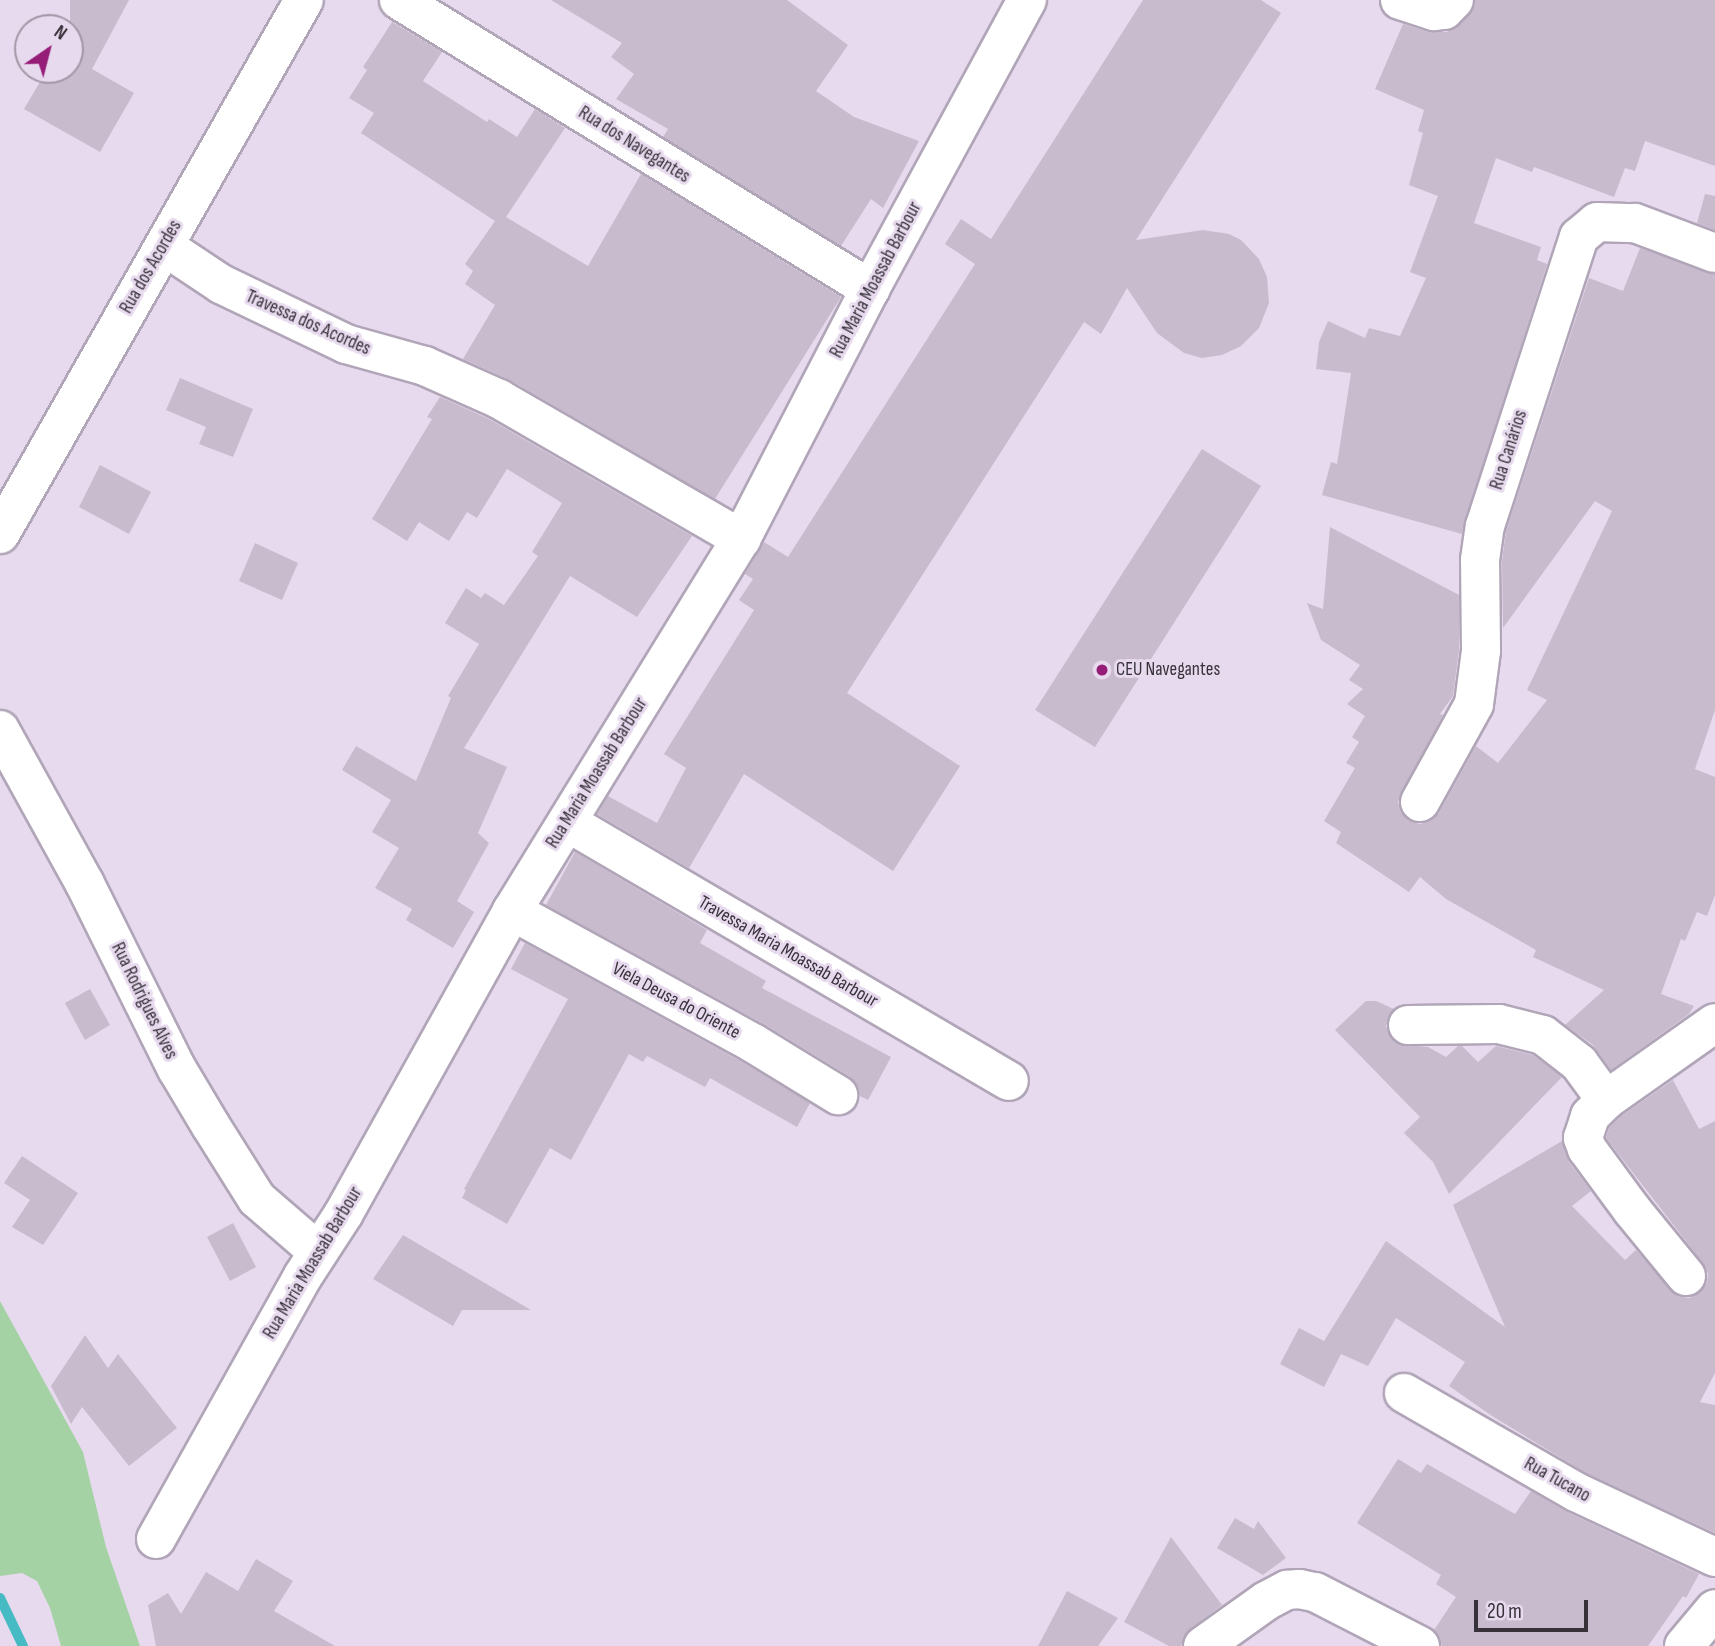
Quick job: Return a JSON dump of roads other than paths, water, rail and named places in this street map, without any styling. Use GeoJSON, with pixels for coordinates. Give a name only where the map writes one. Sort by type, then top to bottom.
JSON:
{"type":"FeatureCollection","features":[{"type":"Feature","properties":{"kind":"street","name":"Rua dos Acordes"},"geometry":{"type":"LineString","coordinates":[[0,534],[304,0]]}},
{"type":"Feature","properties":{"kind":"street","name":"Rua dos Navegantes"},"geometry":{"type":"LineString","coordinates":[[399,0],[870,289]]}},
{"type":"Feature","properties":{"kind":"street","name":"Rua Maria Moassab Barbour"},"geometry":{"type":"LineString","coordinates":[[156,1539],[317,1251],[344,1213],[512,911],[741,539],[870,289],[1027,0]]}},
{"type":"Feature","properties":{"kind":"street"},"geometry":{"type":"LineString","coordinates":[[1400,0],[1434,11],[1452,3]]}},
{"type":"Feature","properties":{"kind":"street","name":"Rua Canários"},"geometry":{"type":"LineString","coordinates":[[1420,802],[1474,704],[1481,651],[1480,560],[1485,526],[1579,237],[1597,222],[1636,223],[1715,253]]}},
{"type":"Feature","properties":{"kind":"street","name":"Travessa dos Acordes"},"geometry":{"type":"LineString","coordinates":[[164,246],[222,284],[346,344],[425,366],[499,399],[741,539]]}},
{"type":"Feature","properties":{"kind":"street","name":"Rua Rodrigues Alves"},"geometry":{"type":"LineString","coordinates":[[0,730],[84,882],[177,1069],[211,1126],[257,1199],[317,1251]]}},
{"type":"Feature","properties":{"kind":"street","name":"Travessa Maria Moassab Barbour"},"geometry":{"type":"LineString","coordinates":[[567,822],[1009,1082]]}},
{"type":"Feature","properties":{"kind":"street","name":"Viela Deusa do Oriente"},"geometry":{"type":"LineString","coordinates":[[512,911],[753,1043],[838,1096]]}},
{"type":"Feature","properties":{"kind":"street"},"geometry":{"type":"LineString","coordinates":[[1686,1276],[1587,1149],[1583,1138],[1584,1126],[1595,1109],[1606,1100],[1715,1023]]}},
{"type":"Feature","properties":{"kind":"street"},"geometry":{"type":"LineString","coordinates":[[1408,1026],[1499,1024],[1544,1035],[1579,1063],[1606,1100]]}},
{"type":"Feature","properties":{"kind":"street","name":"Rua Tucano"},"geometry":{"type":"LineString","coordinates":[[1404,1393],[1576,1492],[1715,1556]]}},
{"type":"Feature","properties":{"kind":"street"},"geometry":{"type":"LineString","coordinates":[[1203,1646],[1266,1601],[1287,1590],[1299,1589],[1315,1592],[1420,1646]]}},
{"type":"Feature","properties":{"kind":"street"},"geometry":{"type":"LineString","coordinates":[[1684,1646],[1715,1609]]}},
{"type":"Feature","properties":{"kind":"waterway"},"geometry":{"type":"LineString","coordinates":[[0,1598],[23,1646]]}},
{"type":"Feature","properties":{"kind":"place","name":"CEU Navegantes"},"geometry":{"type":"Point","coordinates":[1102,670]}}]}
